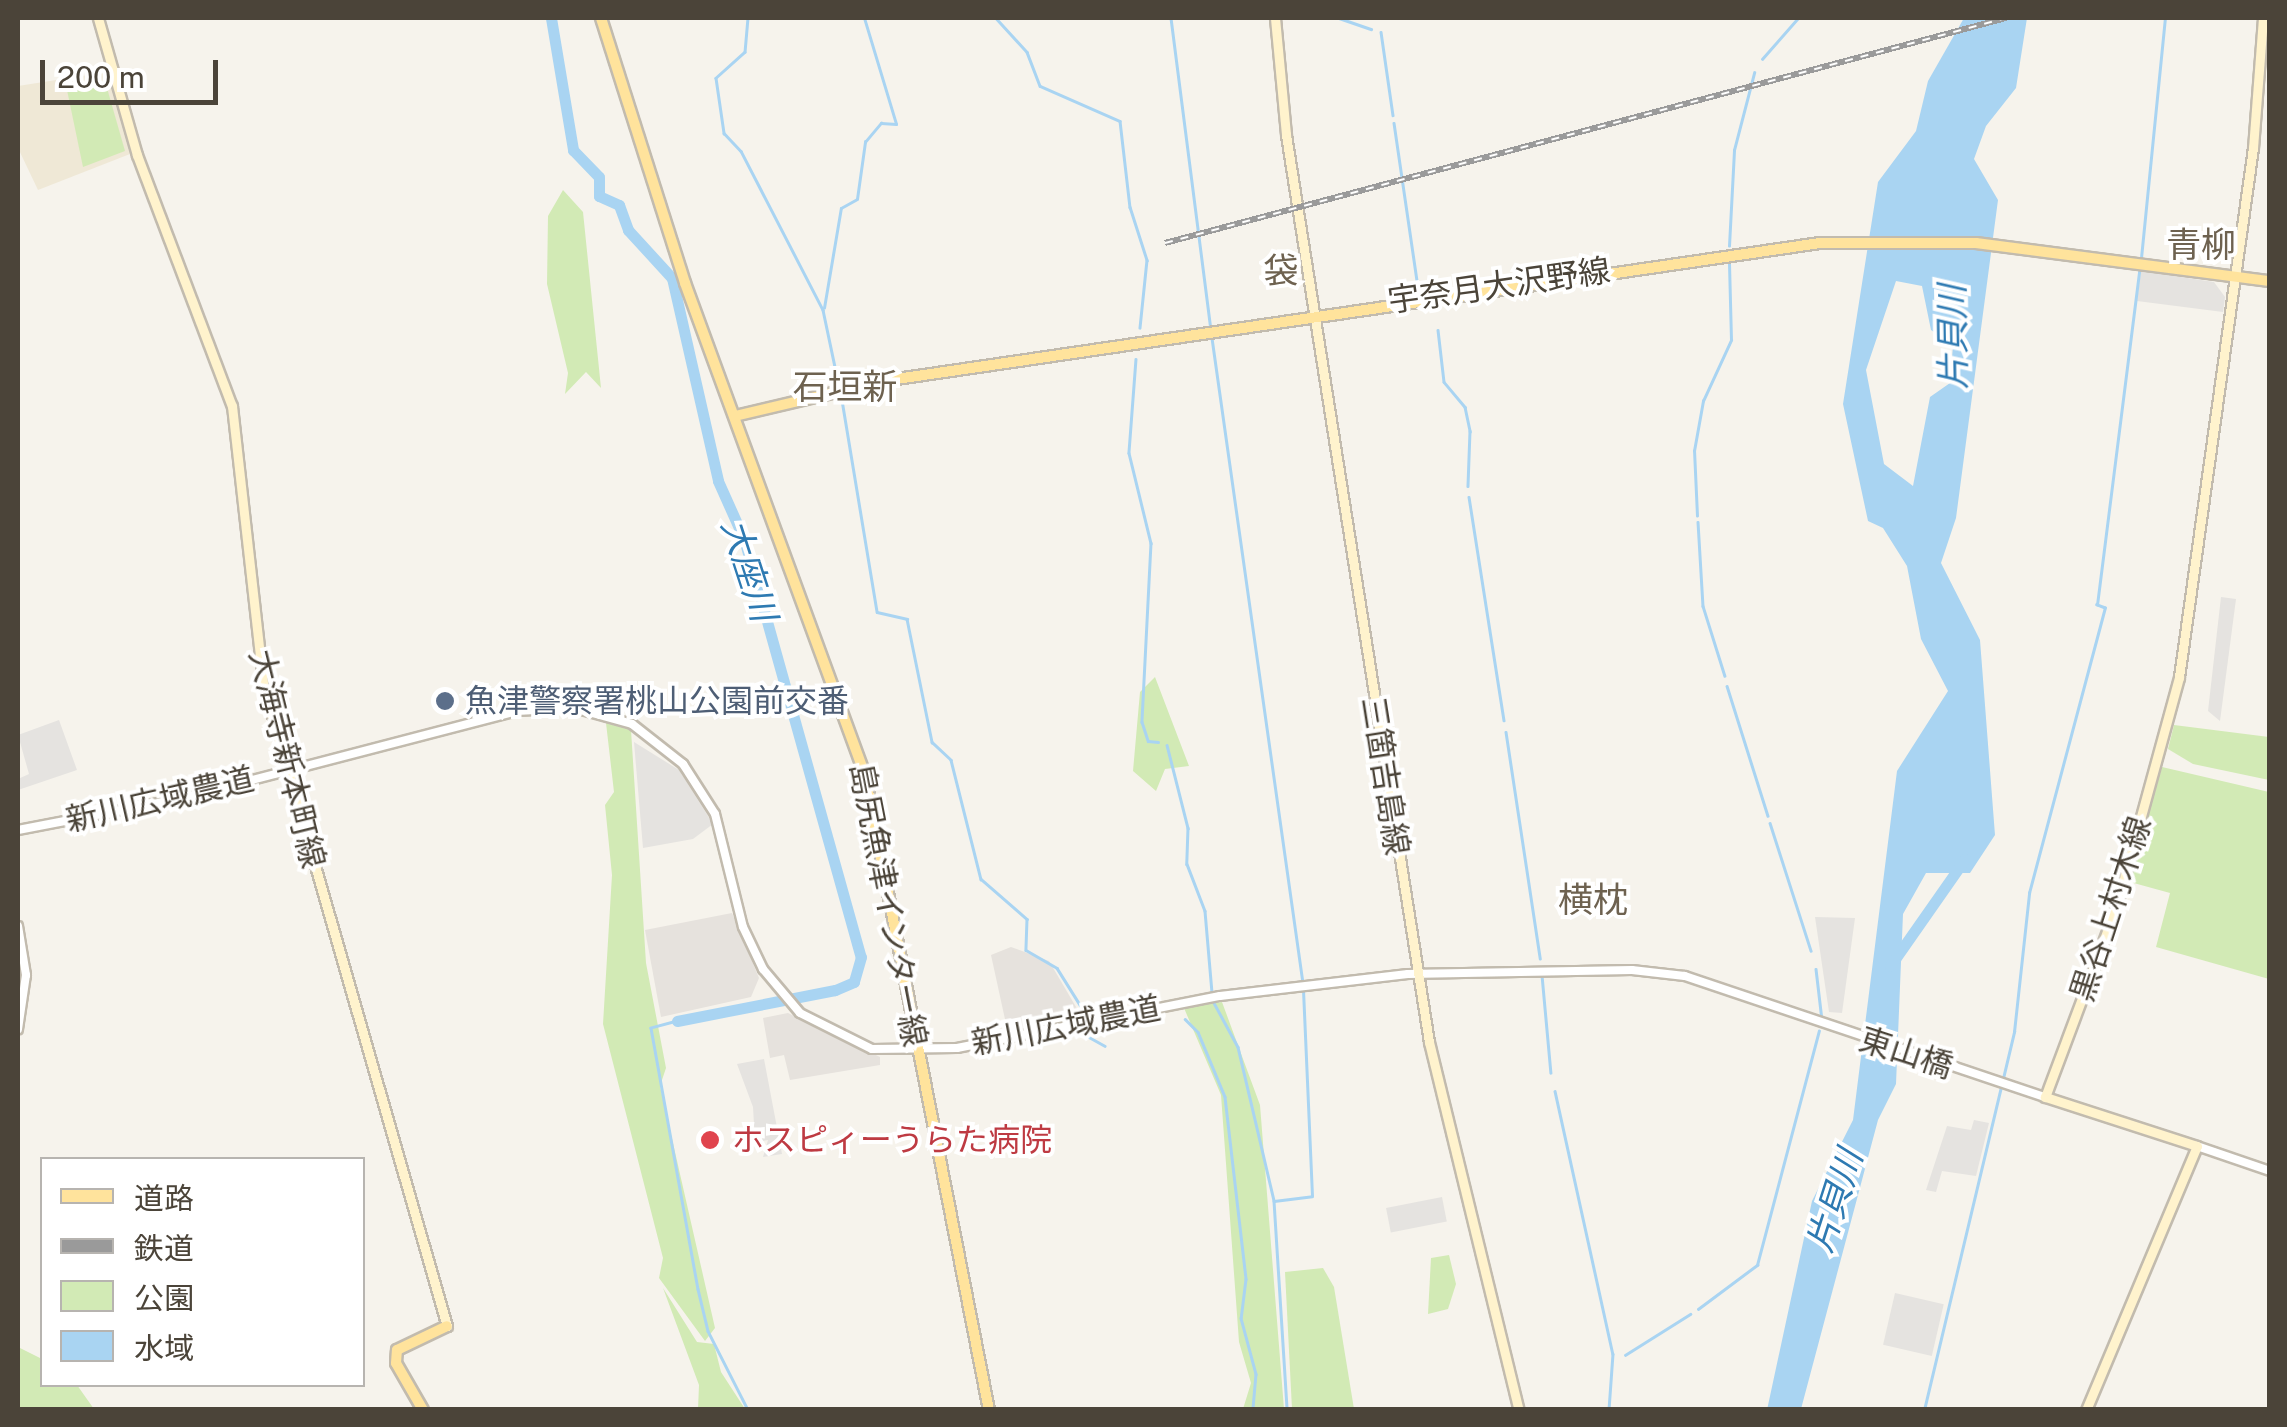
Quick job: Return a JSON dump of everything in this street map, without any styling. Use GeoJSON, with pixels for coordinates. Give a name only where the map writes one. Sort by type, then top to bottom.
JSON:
{"type":"FeatureCollection","features":[{"type":"Feature","properties":{"kind":"main road","name":"大海寺新本町線"},"geometry":{"type":"LineString","coordinates":[[98,18],[139,162],[238,432],[261,672],[447,1326]]}},
{"type":"Feature","properties":{"kind":"main road","name":"島尻魚津インター線"},"geometry":{"type":"LineString","coordinates":[[602,18],[649,179],[865,775],[989,1410]]}},
{"type":"Feature","properties":{"kind":"main road","name":"三箇吉島線"},"geometry":{"type":"LineString","coordinates":[[1275,18],[1286,135],[1418,973],[1445,1115],[1519,1410]]}},
{"type":"Feature","properties":{"kind":"main road","name":"黒谷上村木線"},"geometry":{"type":"LineString","coordinates":[[2045,1097],[2117,904],[2180,677],[2234,277],[2262,18]]}},
{"type":"Feature","properties":{"kind":"main road","name":"宇奈月大沢野線"},"geometry":{"type":"LineString","coordinates":[[735,416],[861,384],[1314,313],[1856,242],[2039,250],[2270,280]]}},
{"type":"Feature","properties":{"kind":"main road"},"geometry":{"type":"LineString","coordinates":[[2045,1097],[2197,1146],[2086,1410]]}},
{"type":"Feature","properties":{"kind":"main road"},"geometry":{"type":"LineString","coordinates":[[422,1410],[396,1363],[398,1350],[447,1326]]}},
{"type":"Feature","properties":{"kind":"street","name":"新川広域農道"},"geometry":{"type":"LineString","coordinates":[[18,830],[549,706],[632,724],[670,752],[706,797],[743,928],[780,992],[791,1006],[842,1039],[917,1054],[1213,997],[1418,973]]}},
{"type":"Feature","properties":{"kind":"street"},"geometry":{"type":"LineString","coordinates":[[18,926],[26,975],[18,1030]]}},
{"type":"Feature","properties":{"kind":"street","name":"東山橋"},"geometry":{"type":"LineString","coordinates":[[1418,973],[1654,971],[2045,1097]]}},
{"type":"Feature","properties":{"kind":"street"},"geometry":{"type":"LineString","coordinates":[[2197,1146],[2270,1171]]}},
{"type":"Feature","properties":{"kind":"shaded area"},"geometry":{"type":"Polygon","coordinates":[[[107,72],[130,154],[38,190],[18,148],[18,86],[107,72]]]}},
{"type":"Feature","properties":{"kind":"shaded area"},"geometry":{"type":"Polygon","coordinates":[[[2141,271],[2214,282],[2225,297],[2223,312],[2137,301],[2141,271]]]}},
{"type":"Feature","properties":{"kind":"shaded area"},"geometry":{"type":"Polygon","coordinates":[[[2221,597],[2236,599],[2220,721],[2208,711],[2221,597]]]}},
{"type":"Feature","properties":{"kind":"shaded area"},"geometry":{"type":"Polygon","coordinates":[[[59,720],[77,770],[18,790],[18,779],[29,774],[18,735],[59,720]]]}},
{"type":"Feature","properties":{"kind":"shaded area"},"geometry":{"type":"Polygon","coordinates":[[[634,742],[679,770],[713,824],[693,839],[643,848],[634,742]]]}},
{"type":"Feature","properties":{"kind":"shaded area"},"geometry":{"type":"Polygon","coordinates":[[[732,913],[759,978],[751,997],[661,1017],[645,930],[732,913]]]}},
{"type":"Feature","properties":{"kind":"shaded area"},"geometry":{"type":"Polygon","coordinates":[[[1815,917],[1855,918],[1842,1013],[1829,1012],[1815,917]]]}},
{"type":"Feature","properties":{"kind":"shaded area"},"geometry":{"type":"Polygon","coordinates":[[[1011,947],[1049,961],[1079,1012],[1008,1033],[991,955],[1011,947]]]}},
{"type":"Feature","properties":{"kind":"shaded area"},"geometry":{"type":"Polygon","coordinates":[[[788,1013],[880,1057],[880,1065],[790,1080],[784,1055],[770,1058],[763,1018],[788,1013]]]}},
{"type":"Feature","properties":{"kind":"shaded area"},"geometry":{"type":"Polygon","coordinates":[[[764,1059],[782,1154],[763,1157],[768,1140],[755,1142],[753,1107],[737,1064],[764,1059]]]}},
{"type":"Feature","properties":{"kind":"shaded area"},"geometry":{"type":"Polygon","coordinates":[[[1974,1120],[1989,1123],[1976,1176],[1942,1171],[1936,1192],[1926,1190],[1947,1126],[1971,1130],[1974,1120]]]}},
{"type":"Feature","properties":{"kind":"shaded area"},"geometry":{"type":"Polygon","coordinates":[[[1442,1197],[1447,1222],[1391,1232],[1386,1208],[1442,1197]]]}},
{"type":"Feature","properties":{"kind":"shaded area"},"geometry":{"type":"Polygon","coordinates":[[[1895,1293],[1944,1304],[1932,1356],[1883,1345],[1895,1293]]]}},
{"type":"Feature","properties":{"kind":"green space"},"geometry":{"type":"Polygon","coordinates":[[[105,81],[125,151],[83,167],[67,90],[105,81]]]}},
{"type":"Feature","properties":{"kind":"green space"},"geometry":{"type":"Polygon","coordinates":[[[563,190],[583,212],[601,388],[586,372],[565,394],[568,373],[547,284],[548,216],[563,190]]]}},
{"type":"Feature","properties":{"kind":"green space"},"geometry":{"type":"Polygon","coordinates":[[[1155,677],[1189,766],[1165,769],[1156,791],[1133,771],[1140,692],[1155,677]]]}},
{"type":"Feature","properties":{"kind":"green space"},"geometry":{"type":"Polygon","coordinates":[[[606,723],[631,730],[646,963],[666,1068],[660,1086],[715,1328],[705,1341],[659,1278],[663,1258],[603,1024],[612,875],[605,805],[614,792],[606,723]]]}},
{"type":"Feature","properties":{"kind":"green space"},"geometry":{"type":"Polygon","coordinates":[[[2174,725],[2269,737],[2269,780],[2193,764],[2168,749],[2174,725]]]}},
{"type":"Feature","properties":{"kind":"green space"},"geometry":{"type":"Polygon","coordinates":[[[2162,767],[2269,792],[2269,979],[2156,947],[2170,893],[2130,882],[2162,767]]]}},
{"type":"Feature","properties":{"kind":"green space"},"geometry":{"type":"Polygon","coordinates":[[[1222,1002],[1260,1105],[1284,1409],[1243,1409],[1251,1383],[1239,1342],[1221,1095],[1184,1008],[1222,1002]]]}},
{"type":"Feature","properties":{"kind":"green space"},"geometry":{"type":"Polygon","coordinates":[[[1449,1255],[1456,1284],[1448,1309],[1428,1314],[1431,1258],[1449,1255]]]}},
{"type":"Feature","properties":{"kind":"green space"},"geometry":{"type":"Polygon","coordinates":[[[1323,1268],[1334,1287],[1354,1409],[1292,1409],[1285,1272],[1323,1268]]]}},
{"type":"Feature","properties":{"kind":"green space"},"geometry":{"type":"Polygon","coordinates":[[[663,1288],[697,1342],[714,1344],[721,1372],[745,1409],[698,1409],[699,1385],[663,1288]]]}},
{"type":"Feature","properties":{"kind":"green space"},"geometry":{"type":"Polygon","coordinates":[[[18,1347],[40,1358],[40,1387],[78,1387],[94,1409],[18,1409],[18,1347]]]}},
{"type":"Feature","properties":{"kind":"water"},"geometry":{"type":"Polygon","coordinates":[[[1964,18],[2027,18],[2016,88],[1986,126],[1974,159],[1998,200],[1956,518],[1941,563],[1980,640],[1995,835],[1970,873],[1926,873],[1903,914],[1896,1084],[1878,1120],[1801,1409],[1767,1410],[1812,1201],[1853,1120],[1897,771],[1948,691],[1921,639],[1907,566],[1883,528],[1868,521],[1843,404],[1878,182],[1916,131],[1928,81],[1964,18]],[[1896,281],[1866,370],[1884,464],[1913,486],[1930,397],[1950,383],[1953,345],[1931,330],[1922,286],[1896,281]]]}},
{"type":"Feature","properties":{"kind":"waterway","name":"大座川"},"geometry":{"type":"LineString","coordinates":[[551,18],[573,150],[599,177],[599,196],[619,205],[628,230],[672,278],[718,481],[744,539],[861,957],[854,982],[835,990],[677,1021]]}},
{"type":"Feature","properties":{"kind":"waterway"},"geometry":{"type":"LineString","coordinates":[[748,18],[745,52],[716,78],[724,133],[741,151],[823,310],[839,386]]}},
{"type":"Feature","properties":{"kind":"waterway"},"geometry":{"type":"LineString","coordinates":[[824,308],[841,208],[857,199],[865,142],[881,123],[896,124],[864,18]]}},
{"type":"Feature","properties":{"kind":"waterway"},"geometry":{"type":"LineString","coordinates":[[996,18],[1027,52],[1040,86],[1120,121],[1130,207],[1147,260],[1140,328]]}},
{"type":"Feature","properties":{"kind":"waterway"},"geometry":{"type":"LineString","coordinates":[[1171,18],[1211,330]]}},
{"type":"Feature","properties":{"kind":"waterway"},"geometry":{"type":"LineString","coordinates":[[1339,18],[1371,29]]}},
{"type":"Feature","properties":{"kind":"waterway"},"geometry":{"type":"LineString","coordinates":[[1762,59],[1798,18]]}},
{"type":"Feature","properties":{"kind":"waterway"},"geometry":{"type":"LineString","coordinates":[[2141,258],[2165,18]]}},
{"type":"Feature","properties":{"kind":"waterway"},"geometry":{"type":"LineString","coordinates":[[1381,32],[1393,115]]}},
{"type":"Feature","properties":{"kind":"waterway"},"geometry":{"type":"LineString","coordinates":[[1729,246],[1734,150],[1754,73]]}},
{"type":"Feature","properties":{"kind":"waterway"},"geometry":{"type":"LineString","coordinates":[[1394,123],[1418,287]]}},
{"type":"Feature","properties":{"kind":"waterway"},"geometry":{"type":"LineString","coordinates":[[1697,516],[1694,451],[1703,401],[1731,340],[1729,263]]}},
{"type":"Feature","properties":{"kind":"waterway"},"geometry":{"type":"LineString","coordinates":[[1924,1410],[2014,1032],[2029,893],[2105,608],[2097,605],[2140,266]]}},
{"type":"Feature","properties":{"kind":"waterway"},"geometry":{"type":"LineString","coordinates":[[1438,330],[1444,382],[1465,407],[1470,431],[1468,486]]}},
{"type":"Feature","properties":{"kind":"waterway"},"geometry":{"type":"LineString","coordinates":[[1212,338],[1303,983]]}},
{"type":"Feature","properties":{"kind":"waterway"},"geometry":{"type":"LineString","coordinates":[[1136,359],[1129,453],[1151,543],[1142,722],[1148,741],[1158,742]]}},
{"type":"Feature","properties":{"kind":"waterway"},"geometry":{"type":"LineString","coordinates":[[841,394],[877,612],[907,619],[932,742],[951,760],[981,879],[1027,919],[1026,950],[1057,968],[1087,1016]]}},
{"type":"Feature","properties":{"kind":"waterway"},"geometry":{"type":"LineString","coordinates":[[1469,497],[1504,720]]}},
{"type":"Feature","properties":{"kind":"waterway"},"geometry":{"type":"LineString","coordinates":[[1698,522],[1703,606],[1725,676]]}},
{"type":"Feature","properties":{"kind":"waterway"},"geometry":{"type":"LineString","coordinates":[[1727,686],[1768,816]]}},
{"type":"Feature","properties":{"kind":"waterway"},"geometry":{"type":"LineString","coordinates":[[1506,732],[1540,958]]}},
{"type":"Feature","properties":{"kind":"waterway"},"geometry":{"type":"LineString","coordinates":[[1167,745],[1188,828],[1187,864],[1205,911],[1212,993]]}},
{"type":"Feature","properties":{"kind":"waterway"},"geometry":{"type":"LineString","coordinates":[[1770,823],[1811,951]]}},
{"type":"Feature","properties":{"kind":"waterway","name":"片貝川"},"geometry":{"type":"LineString","coordinates":[[1890,966],[1965,859]]}},
{"type":"Feature","properties":{"kind":"waterway"},"geometry":{"type":"LineString","coordinates":[[1816,969],[1822,1020]]}},
{"type":"Feature","properties":{"kind":"waterway"},"geometry":{"type":"LineString","coordinates":[[1542,975],[1551,1073]]}},
{"type":"Feature","properties":{"kind":"waterway"},"geometry":{"type":"LineString","coordinates":[[1274,1201],[1312,1196],[1303,991]]}},
{"type":"Feature","properties":{"kind":"waterway"},"geometry":{"type":"LineString","coordinates":[[1213,1001],[1238,1047],[1274,1201],[1287,1410]]}},
{"type":"Feature","properties":{"kind":"waterway"},"geometry":{"type":"LineString","coordinates":[[1185,1019],[1198,1032],[1225,1097],[1246,1279],[1241,1318],[1256,1374],[1253,1410]]}},
{"type":"Feature","properties":{"kind":"waterway"},"geometry":{"type":"LineString","coordinates":[[677,1021],[651,1028],[698,1289],[708,1331],[748,1410]]}},
{"type":"Feature","properties":{"kind":"waterway"},"geometry":{"type":"LineString","coordinates":[[1090,1027],[1089,1037],[1105,1046]]}},
{"type":"Feature","properties":{"kind":"waterway"},"geometry":{"type":"LineString","coordinates":[[1698,1309],[1757,1265],[1819,1031]]}},
{"type":"Feature","properties":{"kind":"waterway"},"geometry":{"type":"LineString","coordinates":[[1555,1091],[1613,1354],[1609,1410]]}},
{"type":"Feature","properties":{"kind":"waterway"},"geometry":{"type":"LineString","coordinates":[[1625,1355],[1690,1314]]}},
{"type":"Feature","properties":{"kind":"railway"},"geometry":{"type":"LineString","coordinates":[[1165,243],[2006,18]]}},
{"type":"Feature","properties":{"kind":"place","name":"魚津警察署桃山公園前交番"},"geometry":{"type":"Point","coordinates":[445,701]}},
{"type":"Feature","properties":{"kind":"place","name":"ホスピィーうらた病院"},"geometry":{"type":"Point","coordinates":[710,1140]}},
{"type":"Feature","properties":{"kind":"district","name":"青柳"},"geometry":{"type":"Point","coordinates":[2201,245]}},
{"type":"Feature","properties":{"kind":"district","name":"袋"},"geometry":{"type":"Point","coordinates":[1281,271]}},
{"type":"Feature","properties":{"kind":"district","name":"石垣新"},"geometry":{"type":"Point","coordinates":[845,387]}},
{"type":"Feature","properties":{"kind":"district","name":"横枕"},"geometry":{"type":"Point","coordinates":[1593,900]}}]}
